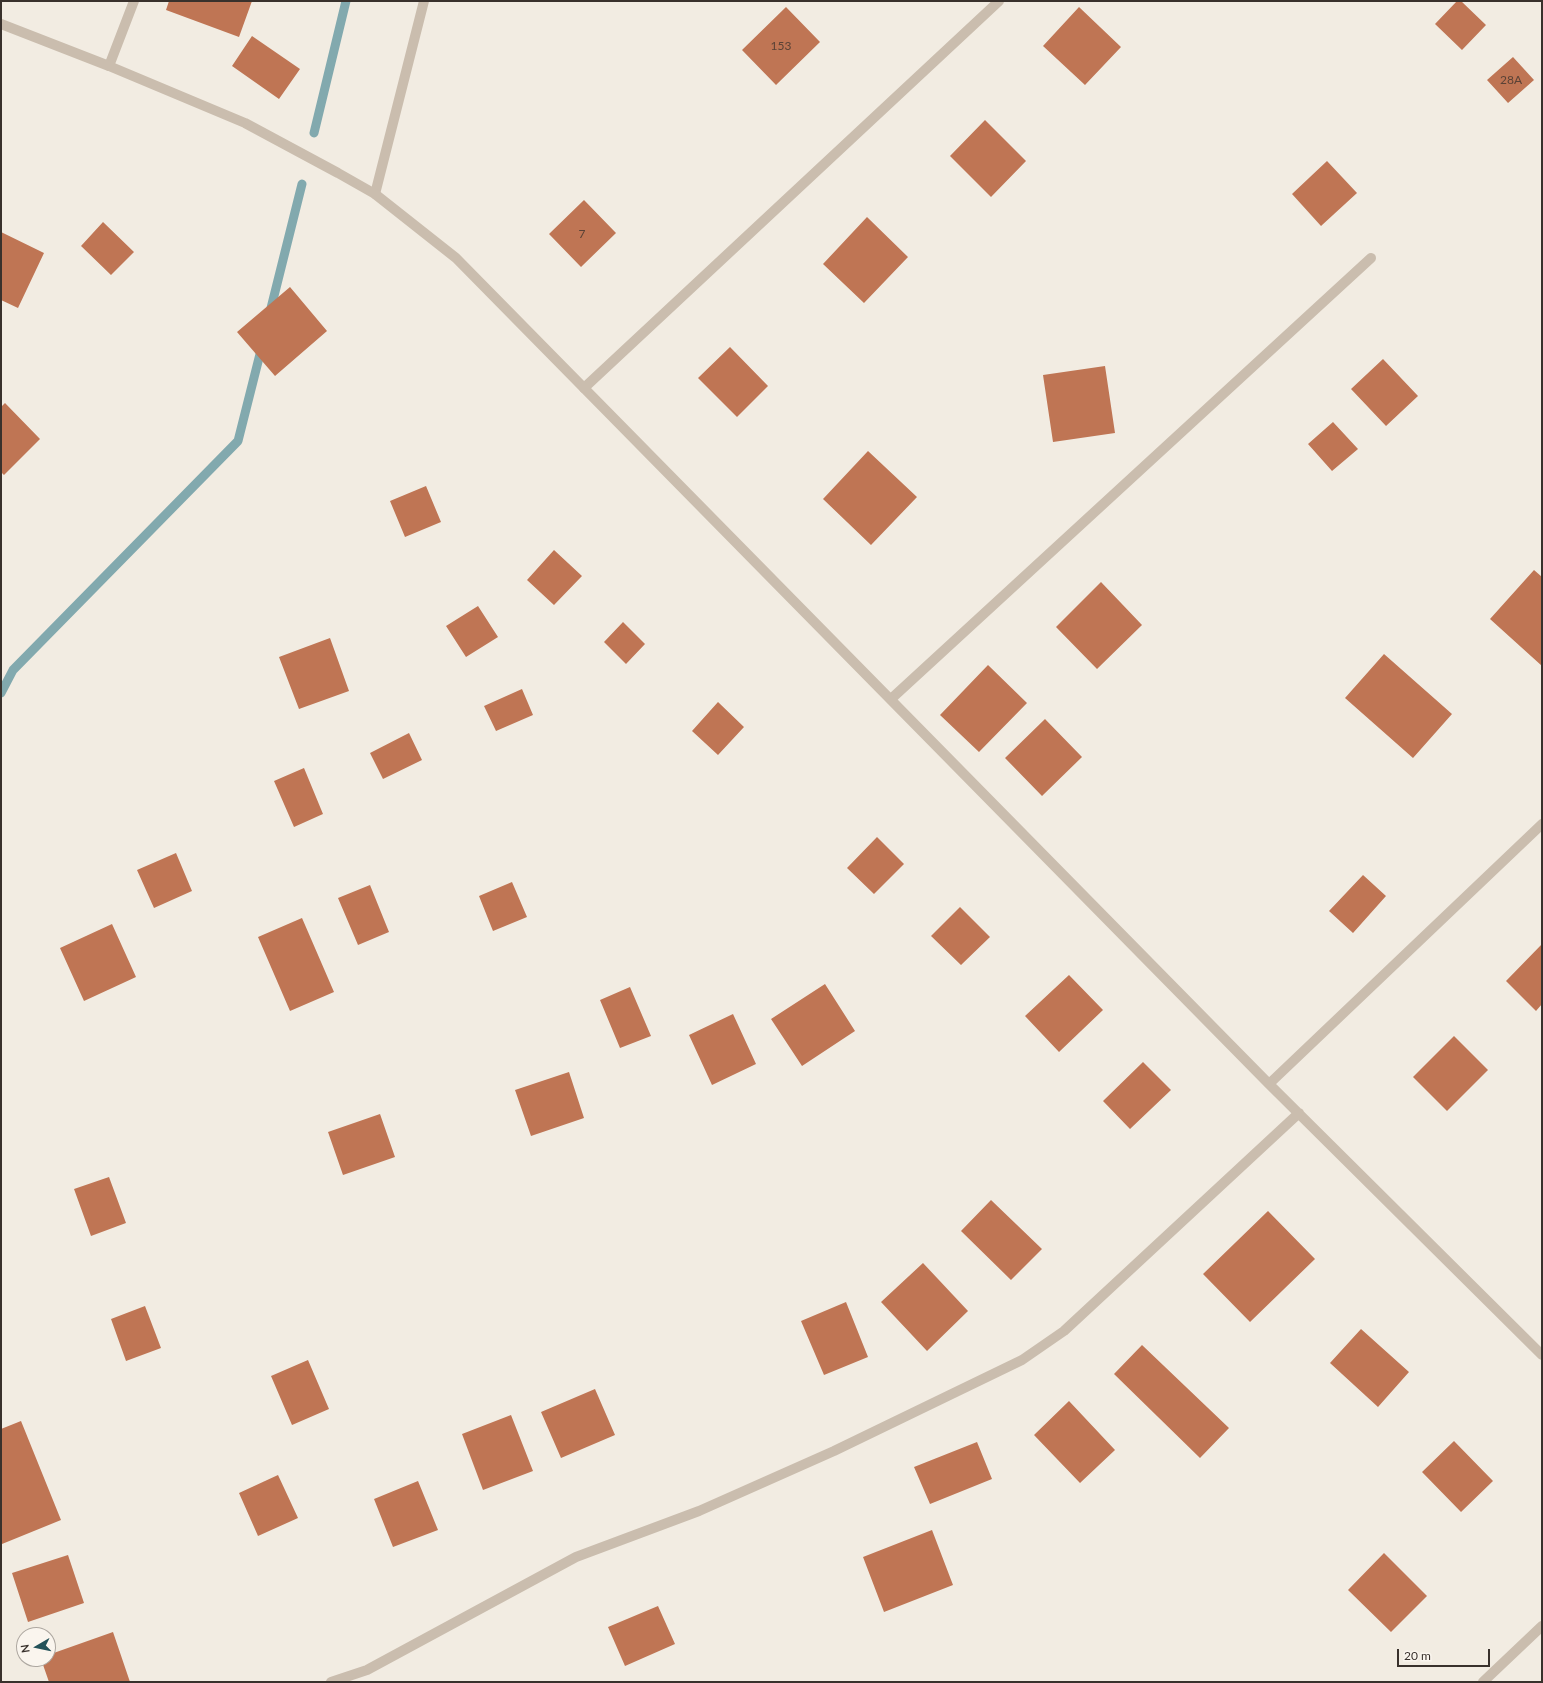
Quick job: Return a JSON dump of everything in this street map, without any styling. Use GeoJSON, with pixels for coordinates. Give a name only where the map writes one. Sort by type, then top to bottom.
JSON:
{"type":"FeatureCollection","features":[{"type":"Feature","properties":{"kind":"street"},"geometry":{"type":"LineString","coordinates":[[109,66],[134,1]]}},
{"type":"Feature","properties":{"kind":"street"},"geometry":{"type":"LineString","coordinates":[[375,194],[424,1]]}},
{"type":"Feature","properties":{"kind":"street"},"geometry":{"type":"LineString","coordinates":[[584,388],[999,1]]}},
{"type":"Feature","properties":{"kind":"street"},"geometry":{"type":"LineString","coordinates":[[1,24],[109,66],[245,123],[375,194],[456,258],[1269,1084],[1542,1355]]}},
{"type":"Feature","properties":{"kind":"street"},"geometry":{"type":"LineString","coordinates":[[891,699],[1371,258]]}},
{"type":"Feature","properties":{"kind":"street"},"geometry":{"type":"LineString","coordinates":[[1269,1084],[1542,824]]}},
{"type":"Feature","properties":{"kind":"street"},"geometry":{"type":"LineString","coordinates":[[331,1682],[367,1670],[576,1557],[706,1508],[834,1451],[1022,1360],[1064,1331],[1299,1114]]}},
{"type":"Feature","properties":{"kind":"street"},"geometry":{"type":"LineString","coordinates":[[1483,1682],[1542,1626]]}},
{"type":"Feature","properties":{"kind":"building"},"geometry":{"type":"Polygon","coordinates":[[[169,1],[252,1],[239,37],[166,10],[169,1]]]}},
{"type":"Feature","properties":{"kind":"building"},"geometry":{"type":"Polygon","coordinates":[[[1457,1],[1461,1],[1486,25],[1462,50],[1435,24],[1457,1]]]}},
{"type":"Feature","properties":{"kind":"building"},"geometry":{"type":"Polygon","coordinates":[[[786,7],[820,42],[776,85],[742,50],[786,7]]]}},
{"type":"Feature","properties":{"kind":"building"},"geometry":{"type":"Polygon","coordinates":[[[1079,7],[1121,47],[1085,85],[1043,46],[1079,7]]]}},
{"type":"Feature","properties":{"kind":"building"},"geometry":{"type":"Polygon","coordinates":[[[252,36],[300,69],[279,99],[232,66],[252,36]]]}},
{"type":"Feature","properties":{"kind":"building"},"geometry":{"type":"Polygon","coordinates":[[[1513,57],[1534,80],[1508,103],[1487,80],[1513,57]]]}},
{"type":"Feature","properties":{"kind":"building"},"geometry":{"type":"Polygon","coordinates":[[[985,120],[1026,161],[991,197],[950,156],[985,120]]]}},
{"type":"Feature","properties":{"kind":"building"},"geometry":{"type":"Polygon","coordinates":[[[1327,161],[1357,193],[1321,226],[1292,194],[1327,161]]]}},
{"type":"Feature","properties":{"kind":"building"},"geometry":{"type":"Polygon","coordinates":[[[584,200],[616,233],[581,267],[549,234],[584,200]]]}},
{"type":"Feature","properties":{"kind":"building"},"geometry":{"type":"Polygon","coordinates":[[[867,217],[908,257],[864,303],[823,264],[867,217]]]}},
{"type":"Feature","properties":{"kind":"building"},"geometry":{"type":"Polygon","coordinates":[[[103,222],[134,252],[111,275],[81,246],[103,222]]]}},
{"type":"Feature","properties":{"kind":"building"},"geometry":{"type":"Polygon","coordinates":[[[1,232],[44,253],[18,308],[1,300],[1,232]]]}},
{"type":"Feature","properties":{"kind":"building"},"geometry":{"type":"Polygon","coordinates":[[[290,287],[327,331],[275,376],[237,332],[290,287]]]}},
{"type":"Feature","properties":{"kind":"building"},"geometry":{"type":"Polygon","coordinates":[[[730,347],[768,386],[737,417],[698,378],[730,347]]]}},
{"type":"Feature","properties":{"kind":"building"},"geometry":{"type":"Polygon","coordinates":[[[1383,359],[1418,396],[1386,426],[1351,389],[1383,359]]]}},
{"type":"Feature","properties":{"kind":"building"},"geometry":{"type":"Polygon","coordinates":[[[1105,366],[1115,433],[1053,442],[1043,375],[1105,366]]]}},
{"type":"Feature","properties":{"kind":"building"},"geometry":{"type":"Polygon","coordinates":[[[5,403],[40,439],[4,475],[1,472],[1,407],[5,403]]]}},
{"type":"Feature","properties":{"kind":"building"},"geometry":{"type":"Polygon","coordinates":[[[1333,422],[1358,449],[1332,471],[1308,444],[1333,422]]]}},
{"type":"Feature","properties":{"kind":"building"},"geometry":{"type":"Polygon","coordinates":[[[868,451],[917,497],[871,545],[823,499],[868,451]]]}},
{"type":"Feature","properties":{"kind":"building"},"geometry":{"type":"Polygon","coordinates":[[[426,486],[441,522],[405,537],[390,501],[426,486]]]}},
{"type":"Feature","properties":{"kind":"building"},"geometry":{"type":"Polygon","coordinates":[[[554,550],[582,576],[554,605],[527,580],[554,550]]]}},
{"type":"Feature","properties":{"kind":"building"},"geometry":{"type":"Polygon","coordinates":[[[1534,570],[1542,577],[1542,666],[1490,619],[1534,570]]]}},
{"type":"Feature","properties":{"kind":"building"},"geometry":{"type":"Polygon","coordinates":[[[1101,582],[1142,625],[1097,669],[1056,627],[1101,582]]]}},
{"type":"Feature","properties":{"kind":"building"},"geometry":{"type":"Polygon","coordinates":[[[478,606],[498,637],[466,657],[446,626],[478,606]]]}},
{"type":"Feature","properties":{"kind":"building"},"geometry":{"type":"Polygon","coordinates":[[[623,622],[645,644],[626,664],[604,642],[623,622]]]}},
{"type":"Feature","properties":{"kind":"building"},"geometry":{"type":"Polygon","coordinates":[[[330,638],[349,691],[299,709],[279,657],[330,638]]]}},
{"type":"Feature","properties":{"kind":"building"},"geometry":{"type":"Polygon","coordinates":[[[1384,654],[1452,714],[1413,758],[1345,698],[1384,654]]]}},
{"type":"Feature","properties":{"kind":"building"},"geometry":{"type":"Polygon","coordinates":[[[988,665],[1027,703],[979,752],[940,715],[988,665]]]}},
{"type":"Feature","properties":{"kind":"building"},"geometry":{"type":"Polygon","coordinates":[[[522,689],[533,715],[496,731],[484,706],[522,689]]]}},
{"type":"Feature","properties":{"kind":"building"},"geometry":{"type":"Polygon","coordinates":[[[718,702],[744,727],[718,755],[692,731],[718,702]]]}},
{"type":"Feature","properties":{"kind":"building"},"geometry":{"type":"Polygon","coordinates":[[[1045,719],[1082,757],[1042,796],[1005,758],[1045,719]]]}},
{"type":"Feature","properties":{"kind":"building"},"geometry":{"type":"Polygon","coordinates":[[[409,733],[422,760],[383,779],[370,753],[409,733]]]}},
{"type":"Feature","properties":{"kind":"building"},"geometry":{"type":"Polygon","coordinates":[[[304,768],[323,814],[294,827],[274,781],[304,768]]]}},
{"type":"Feature","properties":{"kind":"building"},"geometry":{"type":"Polygon","coordinates":[[[877,837],[904,864],[874,894],[847,868],[877,837]]]}},
{"type":"Feature","properties":{"kind":"building"},"geometry":{"type":"Polygon","coordinates":[[[176,853],[192,891],[154,908],[137,870],[176,853]]]}},
{"type":"Feature","properties":{"kind":"building"},"geometry":{"type":"Polygon","coordinates":[[[1363,875],[1386,896],[1353,933],[1329,911],[1363,875]]]}},
{"type":"Feature","properties":{"kind":"building"},"geometry":{"type":"Polygon","coordinates":[[[512,882],[527,917],[493,931],[479,896],[512,882]]]}},
{"type":"Feature","properties":{"kind":"building"},"geometry":{"type":"Polygon","coordinates":[[[370,885],[389,932],[358,945],[338,898],[370,885]]]}},
{"type":"Feature","properties":{"kind":"building"},"geometry":{"type":"Polygon","coordinates":[[[960,907],[990,937],[961,965],[931,936],[960,907]]]}},
{"type":"Feature","properties":{"kind":"building"},"geometry":{"type":"Polygon","coordinates":[[[302,918],[334,992],[290,1011],[258,937],[302,918]]]}},
{"type":"Feature","properties":{"kind":"building"},"geometry":{"type":"Polygon","coordinates":[[[112,924],[136,977],[84,1001],[60,948],[112,924]]]}},
{"type":"Feature","properties":{"kind":"building"},"geometry":{"type":"Polygon","coordinates":[[[1542,944],[1542,1004],[1536,1011],[1506,981],[1542,944]]]}},
{"type":"Feature","properties":{"kind":"building"},"geometry":{"type":"Polygon","coordinates":[[[1069,975],[1103,1010],[1059,1052],[1025,1016],[1069,975]]]}},
{"type":"Feature","properties":{"kind":"building"},"geometry":{"type":"Polygon","coordinates":[[[825,984],[855,1031],[802,1066],[771,1019],[825,984]]]}},
{"type":"Feature","properties":{"kind":"building"},"geometry":{"type":"Polygon","coordinates":[[[630,987],[651,1036],[620,1048],[600,1000],[630,987]]]}},
{"type":"Feature","properties":{"kind":"building"},"geometry":{"type":"Polygon","coordinates":[[[733,1014],[756,1064],[712,1085],[689,1035],[733,1014]]]}},
{"type":"Feature","properties":{"kind":"building"},"geometry":{"type":"Polygon","coordinates":[[[1454,1036],[1488,1070],[1447,1111],[1413,1077],[1454,1036]]]}},
{"type":"Feature","properties":{"kind":"building"},"geometry":{"type":"Polygon","coordinates":[[[1143,1062],[1171,1090],[1130,1129],[1103,1101],[1143,1062]]]}},
{"type":"Feature","properties":{"kind":"building"},"geometry":{"type":"Polygon","coordinates":[[[569,1072],[584,1118],[531,1136],[515,1090],[569,1072]]]}},
{"type":"Feature","properties":{"kind":"building"},"geometry":{"type":"Polygon","coordinates":[[[380,1114],[395,1157],[343,1175],[328,1132],[380,1114]]]}},
{"type":"Feature","properties":{"kind":"building"},"geometry":{"type":"Polygon","coordinates":[[[109,1177],[126,1223],[91,1236],[74,1189],[109,1177]]]}},
{"type":"Feature","properties":{"kind":"building"},"geometry":{"type":"Polygon","coordinates":[[[991,1200],[1042,1249],[1011,1280],[961,1231],[991,1200]]]}},
{"type":"Feature","properties":{"kind":"building"},"geometry":{"type":"Polygon","coordinates":[[[1268,1211],[1315,1259],[1250,1322],[1203,1274],[1268,1211]]]}},
{"type":"Feature","properties":{"kind":"building"},"geometry":{"type":"Polygon","coordinates":[[[923,1263],[968,1311],[927,1351],[881,1302],[923,1263]]]}},
{"type":"Feature","properties":{"kind":"building"},"geometry":{"type":"Polygon","coordinates":[[[846,1302],[868,1357],[824,1375],[801,1321],[846,1302]]]}},
{"type":"Feature","properties":{"kind":"building"},"geometry":{"type":"Polygon","coordinates":[[[145,1306],[161,1348],[126,1361],[111,1319],[145,1306]]]}},
{"type":"Feature","properties":{"kind":"building"},"geometry":{"type":"Polygon","coordinates":[[[1361,1329],[1409,1372],[1378,1407],[1330,1363],[1361,1329]]]}},
{"type":"Feature","properties":{"kind":"building"},"geometry":{"type":"Polygon","coordinates":[[[1142,1345],[1229,1428],[1200,1458],[1114,1374],[1142,1345]]]}},
{"type":"Feature","properties":{"kind":"building"},"geometry":{"type":"Polygon","coordinates":[[[308,1360],[329,1409],[292,1425],[271,1376],[308,1360]]]}},
{"type":"Feature","properties":{"kind":"building"},"geometry":{"type":"Polygon","coordinates":[[[595,1389],[615,1435],[561,1458],[541,1412],[595,1389]]]}},
{"type":"Feature","properties":{"kind":"building"},"geometry":{"type":"Polygon","coordinates":[[[1069,1401],[1115,1450],[1080,1483],[1034,1435],[1069,1401]]]}},
{"type":"Feature","properties":{"kind":"building"},"geometry":{"type":"Polygon","coordinates":[[[511,1415],[533,1471],[483,1490],[462,1434],[511,1415]]]}},
{"type":"Feature","properties":{"kind":"building"},"geometry":{"type":"Polygon","coordinates":[[[21,1421],[61,1520],[2,1544],[1,1429],[21,1421]]]}},
{"type":"Feature","properties":{"kind":"building"},"geometry":{"type":"Polygon","coordinates":[[[1454,1441],[1493,1481],[1461,1512],[1422,1472],[1454,1441]]]}},
{"type":"Feature","properties":{"kind":"building"},"geometry":{"type":"Polygon","coordinates":[[[977,1442],[992,1479],[930,1504],[914,1467],[977,1442]]]}},
{"type":"Feature","properties":{"kind":"building"},"geometry":{"type":"Polygon","coordinates":[[[278,1475],[298,1518],[258,1536],[239,1493],[278,1475]]]}},
{"type":"Feature","properties":{"kind":"building"},"geometry":{"type":"Polygon","coordinates":[[[418,1481],[438,1530],[393,1547],[374,1499],[418,1481]]]}},
{"type":"Feature","properties":{"kind":"building"},"geometry":{"type":"Polygon","coordinates":[[[932,1530],[953,1585],[884,1612],[863,1557],[932,1530]]]}},
{"type":"Feature","properties":{"kind":"building"},"geometry":{"type":"Polygon","coordinates":[[[1384,1553],[1427,1596],[1391,1632],[1348,1590],[1384,1553]]]}},
{"type":"Feature","properties":{"kind":"building"},"geometry":{"type":"Polygon","coordinates":[[[68,1555],[84,1603],[28,1622],[12,1573],[68,1555]]]}},
{"type":"Feature","properties":{"kind":"building"},"geometry":{"type":"Polygon","coordinates":[[[658,1606],[675,1644],[625,1666],[608,1627],[658,1606]]]}},
{"type":"Feature","properties":{"kind":"building"},"geometry":{"type":"Polygon","coordinates":[[[113,1632],[130,1682],[49,1682],[44,1667],[56,1667],[56,1652],[113,1632]]]}},
{"type":"Feature","properties":{"kind":"waterway"},"geometry":{"type":"LineString","coordinates":[[314,133],[346,1]]}},
{"type":"Feature","properties":{"kind":"waterway"},"geometry":{"type":"LineString","coordinates":[[270,312],[302,184]]}},
{"type":"Feature","properties":{"kind":"waterway"},"geometry":{"type":"LineString","coordinates":[[1,693],[13,670],[238,441],[262,346]]}}]}
